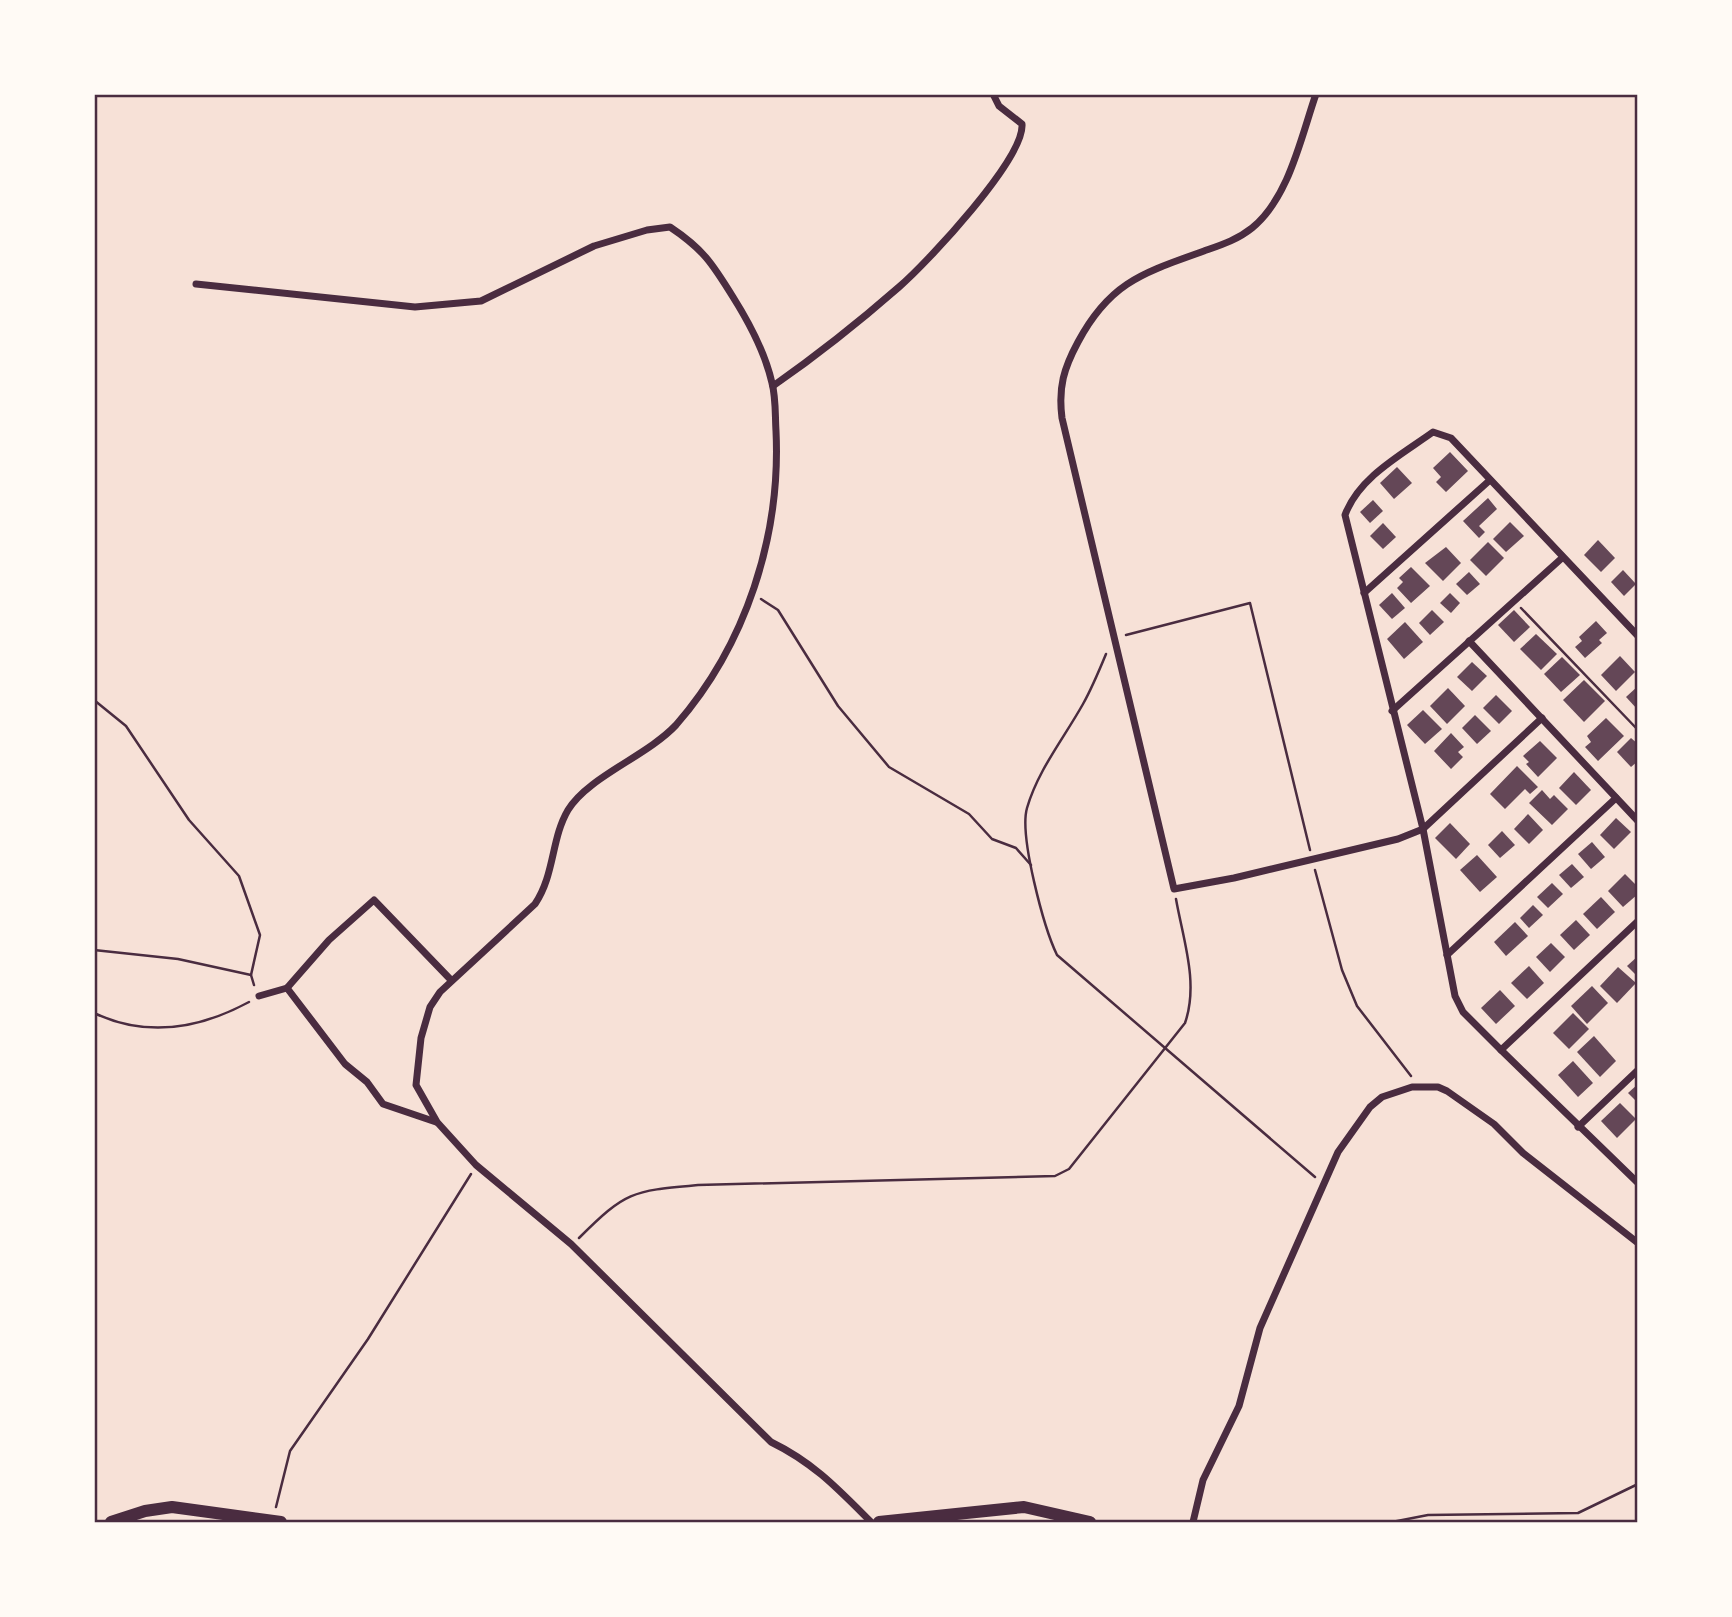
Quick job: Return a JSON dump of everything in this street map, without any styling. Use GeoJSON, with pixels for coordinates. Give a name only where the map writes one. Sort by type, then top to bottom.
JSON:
{"type":"FeatureCollection","features":[{"type":"Feature","properties":{"kind":"main road"},"geometry":{"type":"LineString","coordinates":[[111,1522],[145,1511],[172,1507],[277,1522]]}},
{"type":"Feature","properties":{"kind":"main road"},"geometry":{"type":"LineString","coordinates":[[879,1522],[1024,1507],[1090,1522]]}},
{"type":"Feature","properties":{"kind":"street"},"geometry":{"type":"LineString","coordinates":[[773,386],[899,287],[927,260],[1006,167],[1023,135],[1022,124],[999,106],[993,94]]}},
{"type":"Feature","properties":{"kind":"street"},"geometry":{"type":"LineString","coordinates":[[1317,94],[1276,199],[1253,227],[1232,242],[1125,284],[1095,313],[1065,367],[1059,384],[1062,418],[1174,889],[1234,878],[1398,839],[1423,829],[1542,718]]}},
{"type":"Feature","properties":{"kind":"street"},"geometry":{"type":"LineString","coordinates":[[196,284],[415,307],[481,302],[594,246],[670,227],[699,246],[748,322],[765,359],[773,386],[776,486],[765,557],[751,593],[706,687],[657,743],[584,792],[569,808],[560,826],[545,888],[535,904],[451,980],[429,1007],[417,1064],[416,1085],[437,1122],[476,1165],[570,1244],[771,1442],[803,1458],[822,1473],[871,1522]]}},
{"type":"Feature","properties":{"kind":"street"},"geometry":{"type":"LineString","coordinates":[[1637,636],[1451,438],[1433,432],[1375,474],[1350,502],[1345,515],[1423,829],[1455,996],[1463,1012],[1637,1183]]}},
{"type":"Feature","properties":{"kind":"street"},"geometry":{"type":"LineString","coordinates":[[1364,593],[1490,480]]}},
{"type":"Feature","properties":{"kind":"street"},"geometry":{"type":"LineString","coordinates":[[1392,711],[1562,558]]}},
{"type":"Feature","properties":{"kind":"street"},"geometry":{"type":"LineString","coordinates":[[1469,641],[1637,821]]}},
{"type":"Feature","properties":{"kind":"street"},"geometry":{"type":"LineString","coordinates":[[1447,955],[1616,798]]}},
{"type":"Feature","properties":{"kind":"street"},"geometry":{"type":"LineString","coordinates":[[259,996],[287,988],[329,940],[374,900],[451,980]]}},
{"type":"Feature","properties":{"kind":"street"},"geometry":{"type":"LineString","coordinates":[[1501,1050],[1637,921]]}},
{"type":"Feature","properties":{"kind":"street"},"geometry":{"type":"LineString","coordinates":[[287,988],[345,1064],[367,1082],[383,1104],[437,1122]]}},
{"type":"Feature","properties":{"kind":"street"},"geometry":{"type":"LineString","coordinates":[[1578,1127],[1637,1070]]}},
{"type":"Feature","properties":{"kind":"street"},"geometry":{"type":"LineString","coordinates":[[1193,1522],[1203,1480],[1239,1406],[1260,1328],[1323,1184],[1338,1152],[1370,1107],[1382,1097],[1412,1087],[1438,1087],[1461,1100],[1637,1243]]}},
{"type":"Feature","properties":{"kind":"path"},"geometry":{"type":"LineString","coordinates":[[751,593],[778,610],[838,706],[889,766],[969,814],[992,839],[1016,848],[1031,865]]}},
{"type":"Feature","properties":{"kind":"path"},"geometry":{"type":"LineString","coordinates":[[1514,601],[1637,730]]}},
{"type":"Feature","properties":{"kind":"path"},"geometry":{"type":"LineString","coordinates":[[1323,1184],[1164,1051],[1057,956],[1050,941],[1031,865],[1026,811],[1037,783],[1085,701],[1114,638],[1250,603],[1312,859],[1348,988],[1357,1006],[1411,1074],[1412,1087]]}},
{"type":"Feature","properties":{"kind":"path"},"geometry":{"type":"LineString","coordinates":[[94,700],[126,726],[189,820],[239,876],[260,935],[251,975],[259,996],[209,1021],[167,1028],[109,1020],[94,1013]]}},
{"type":"Feature","properties":{"kind":"path"},"geometry":{"type":"LineString","coordinates":[[570,1244],[615,1202],[644,1189],[698,1185],[1055,1176],[1069,1169],[1164,1051],[1185,1023],[1191,1007],[1192,981],[1174,889]]}},
{"type":"Feature","properties":{"kind":"path"},"geometry":{"type":"LineString","coordinates":[[94,950],[178,959],[251,975]]}},
{"type":"Feature","properties":{"kind":"path"},"geometry":{"type":"LineString","coordinates":[[277,1522],[290,1451],[368,1339],[476,1165]]}},
{"type":"Feature","properties":{"kind":"path"},"geometry":{"type":"LineString","coordinates":[[1392,1522],[1428,1515],[1578,1513],[1637,1485]]}},
{"type":"Feature","properties":{"kind":"building"},"geometry":{"type":"Polygon","coordinates":[[[1450,452],[1468,471],[1446,492],[1436,482],[1441,477],[1433,468],[1450,452]]]}},
{"type":"Feature","properties":{"kind":"building"},"geometry":{"type":"Polygon","coordinates":[[[1397,467],[1412,483],[1394,499],[1380,483],[1397,467]]]}},
{"type":"Feature","properties":{"kind":"building"},"geometry":{"type":"Polygon","coordinates":[[[1488,498],[1497,509],[1479,526],[1485,532],[1479,538],[1463,521],[1488,498]]]}},
{"type":"Feature","properties":{"kind":"building"},"geometry":{"type":"Polygon","coordinates":[[[1373,500],[1383,511],[1370,523],[1360,512],[1373,500]]]}},
{"type":"Feature","properties":{"kind":"building"},"geometry":{"type":"Polygon","coordinates":[[[1510,522],[1524,536],[1506,552],[1493,539],[1510,522]]]}},
{"type":"Feature","properties":{"kind":"building"},"geometry":{"type":"Polygon","coordinates":[[[1383,523],[1396,537],[1383,549],[1370,536],[1383,523]]]}},
{"type":"Feature","properties":{"kind":"building"},"geometry":{"type":"Polygon","coordinates":[[[1598,540],[1615,558],[1601,572],[1584,555],[1598,540]]]}},
{"type":"Feature","properties":{"kind":"building"},"geometry":{"type":"Polygon","coordinates":[[[1488,542],[1504,558],[1486,576],[1470,560],[1488,542]]]}},
{"type":"Feature","properties":{"kind":"building"},"geometry":{"type":"Polygon","coordinates":[[[1446,547],[1461,563],[1443,581],[1425,563],[1446,547]]]}},
{"type":"Feature","properties":{"kind":"building"},"geometry":{"type":"Polygon","coordinates":[[[1411,567],[1430,586],[1411,603],[1397,588],[1403,582],[1399,578],[1411,567]]]}},
{"type":"Feature","properties":{"kind":"building"},"geometry":{"type":"Polygon","coordinates":[[[1623,570],[1636,584],[1624,596],[1611,582],[1623,570]]]}},
{"type":"Feature","properties":{"kind":"building"},"geometry":{"type":"Polygon","coordinates":[[[1469,572],[1480,584],[1467,595],[1456,584],[1469,572]]]}},
{"type":"Feature","properties":{"kind":"building"},"geometry":{"type":"Polygon","coordinates":[[[1392,593],[1405,608],[1392,619],[1379,605],[1392,593]]]}},
{"type":"Feature","properties":{"kind":"building"},"geometry":{"type":"Polygon","coordinates":[[[1450,593],[1460,603],[1451,613],[1440,603],[1450,593]]]}},
{"type":"Feature","properties":{"kind":"building"},"geometry":{"type":"Polygon","coordinates":[[[1432,610],[1444,622],[1430,635],[1419,623],[1432,610]]]}},
{"type":"Feature","properties":{"kind":"building"},"geometry":{"type":"Polygon","coordinates":[[[1514,610],[1530,627],[1514,642],[1498,625],[1514,610]]]}},
{"type":"Feature","properties":{"kind":"building"},"geometry":{"type":"Polygon","coordinates":[[[1596,621],[1607,633],[1599,640],[1602,643],[1585,658],[1575,647],[1582,641],[1579,637],[1596,621]]]}},
{"type":"Feature","properties":{"kind":"building"},"geometry":{"type":"Polygon","coordinates":[[[1405,622],[1423,642],[1404,659],[1387,639],[1405,622]]]}},
{"type":"Feature","properties":{"kind":"building"},"geometry":{"type":"Polygon","coordinates":[[[1536,634],[1557,654],[1541,670],[1520,649],[1536,634]]]}},
{"type":"Feature","properties":{"kind":"building"},"geometry":{"type":"Polygon","coordinates":[[[1620,656],[1635,672],[1616,691],[1601,675],[1620,656]]]}},
{"type":"Feature","properties":{"kind":"building"},"geometry":{"type":"Polygon","coordinates":[[[1562,657],[1580,675],[1561,692],[1544,674],[1562,657]]]}},
{"type":"Feature","properties":{"kind":"building"},"geometry":{"type":"Polygon","coordinates":[[[1472,662],[1487,676],[1472,691],[1457,677],[1472,662]]]}},
{"type":"Feature","properties":{"kind":"building"},"geometry":{"type":"Polygon","coordinates":[[[1584,680],[1605,701],[1584,722],[1563,700],[1584,680]]]}},
{"type":"Feature","properties":{"kind":"building"},"geometry":{"type":"Polygon","coordinates":[[[1638,686],[1638,710],[1626,697],[1638,686]]]}},
{"type":"Feature","properties":{"kind":"building"},"geometry":{"type":"Polygon","coordinates":[[[1448,688],[1465,706],[1447,724],[1430,706],[1448,688]]]}},
{"type":"Feature","properties":{"kind":"building"},"geometry":{"type":"Polygon","coordinates":[[[1496,695],[1512,711],[1499,724],[1483,708],[1496,695]]]}},
{"type":"Feature","properties":{"kind":"building"},"geometry":{"type":"Polygon","coordinates":[[[1423,710],[1442,729],[1425,744],[1407,725],[1423,710]]]}},
{"type":"Feature","properties":{"kind":"building"},"geometry":{"type":"Polygon","coordinates":[[[1475,715],[1491,731],[1477,744],[1462,728],[1475,715]]]}},
{"type":"Feature","properties":{"kind":"building"},"geometry":{"type":"Polygon","coordinates":[[[1606,718],[1624,736],[1598,761],[1585,747],[1591,742],[1587,736],[1606,718]]]}},
{"type":"Feature","properties":{"kind":"building"},"geometry":{"type":"Polygon","coordinates":[[[1451,733],[1464,747],[1458,752],[1463,757],[1451,769],[1434,751],[1451,733]]]}},
{"type":"Feature","properties":{"kind":"building"},"geometry":{"type":"Polygon","coordinates":[[[1631,738],[1638,744],[1638,761],[1631,767],[1617,752],[1631,738]]]}},
{"type":"Feature","properties":{"kind":"building"},"geometry":{"type":"Polygon","coordinates":[[[1540,741],[1557,758],[1538,777],[1526,764],[1529,762],[1523,756],[1540,741]]]}},
{"type":"Feature","properties":{"kind":"building"},"geometry":{"type":"Polygon","coordinates":[[[1517,766],[1538,787],[1530,794],[1525,789],[1505,809],[1490,794],[1517,766]]]}},
{"type":"Feature","properties":{"kind":"building"},"geometry":{"type":"Polygon","coordinates":[[[1574,772],[1591,790],[1576,805],[1559,788],[1574,772]]]}},
{"type":"Feature","properties":{"kind":"building"},"geometry":{"type":"Polygon","coordinates":[[[1542,790],[1550,799],[1554,795],[1568,809],[1552,825],[1529,803],[1542,790]]]}},
{"type":"Feature","properties":{"kind":"building"},"geometry":{"type":"Polygon","coordinates":[[[1528,814],[1543,830],[1529,844],[1514,829],[1528,814]]]}},
{"type":"Feature","properties":{"kind":"building"},"geometry":{"type":"Polygon","coordinates":[[[1616,818],[1631,832],[1614,849],[1600,835],[1616,818]]]}},
{"type":"Feature","properties":{"kind":"building"},"geometry":{"type":"Polygon","coordinates":[[[1450,823],[1470,844],[1456,859],[1435,838],[1450,823]]]}},
{"type":"Feature","properties":{"kind":"building"},"geometry":{"type":"Polygon","coordinates":[[[1502,831],[1515,845],[1500,858],[1488,845],[1502,831]]]}},
{"type":"Feature","properties":{"kind":"building"},"geometry":{"type":"Polygon","coordinates":[[[1592,842],[1605,857],[1591,869],[1578,854],[1592,842]]]}},
{"type":"Feature","properties":{"kind":"building"},"geometry":{"type":"Polygon","coordinates":[[[1477,855],[1497,877],[1480,892],[1460,870],[1477,855]]]}},
{"type":"Feature","properties":{"kind":"building"},"geometry":{"type":"Polygon","coordinates":[[[1572,864],[1584,877],[1571,888],[1559,875],[1572,864]]]}},
{"type":"Feature","properties":{"kind":"building"},"geometry":{"type":"Polygon","coordinates":[[[1625,874],[1638,887],[1638,894],[1623,907],[1608,891],[1625,874]]]}},
{"type":"Feature","properties":{"kind":"building"},"geometry":{"type":"Polygon","coordinates":[[[1552,883],[1563,894],[1548,908],[1537,897],[1552,883]]]}},
{"type":"Feature","properties":{"kind":"building"},"geometry":{"type":"Polygon","coordinates":[[[1601,897],[1615,912],[1597,929],[1583,914],[1601,897]]]}},
{"type":"Feature","properties":{"kind":"building"},"geometry":{"type":"Polygon","coordinates":[[[1533,905],[1543,915],[1529,928],[1520,918],[1533,905]]]}},
{"type":"Feature","properties":{"kind":"building"},"geometry":{"type":"Polygon","coordinates":[[[1576,920],[1590,935],[1574,950],[1560,935],[1576,920]]]}},
{"type":"Feature","properties":{"kind":"building"},"geometry":{"type":"Polygon","coordinates":[[[1515,922],[1528,936],[1506,956],[1494,942],[1515,922]]]}},
{"type":"Feature","properties":{"kind":"building"},"geometry":{"type":"Polygon","coordinates":[[[1551,943],[1565,957],[1550,972],[1536,957],[1551,943]]]}},
{"type":"Feature","properties":{"kind":"building"},"geometry":{"type":"Polygon","coordinates":[[[1638,956],[1638,977],[1627,966],[1638,956]]]}},
{"type":"Feature","properties":{"kind":"building"},"geometry":{"type":"Polygon","coordinates":[[[1529,966],[1544,983],[1527,999],[1511,983],[1529,966]]]}},
{"type":"Feature","properties":{"kind":"building"},"geometry":{"type":"Polygon","coordinates":[[[1618,967],[1636,983],[1617,1003],[1600,986],[1618,967]]]}},
{"type":"Feature","properties":{"kind":"building"},"geometry":{"type":"Polygon","coordinates":[[[1592,986],[1608,1003],[1587,1024],[1571,1006],[1592,986]]]}},
{"type":"Feature","properties":{"kind":"building"},"geometry":{"type":"Polygon","coordinates":[[[1500,990],[1515,1006],[1496,1024],[1481,1008],[1500,990]]]}},
{"type":"Feature","properties":{"kind":"building"},"geometry":{"type":"Polygon","coordinates":[[[1573,1013],[1589,1029],[1569,1049],[1553,1033],[1573,1013]]]}},
{"type":"Feature","properties":{"kind":"building"},"geometry":{"type":"Polygon","coordinates":[[[1594,1036],[1616,1061],[1600,1077],[1577,1052],[1594,1036]]]}},
{"type":"Feature","properties":{"kind":"building"},"geometry":{"type":"Polygon","coordinates":[[[1573,1061],[1593,1083],[1578,1097],[1558,1075],[1573,1061]]]}},
{"type":"Feature","properties":{"kind":"building"},"geometry":{"type":"Polygon","coordinates":[[[1638,1084],[1638,1103],[1628,1093],[1638,1084]]]}},
{"type":"Feature","properties":{"kind":"building"},"geometry":{"type":"Polygon","coordinates":[[[1620,1103],[1636,1119],[1617,1138],[1601,1121],[1620,1103]]]}}]}
